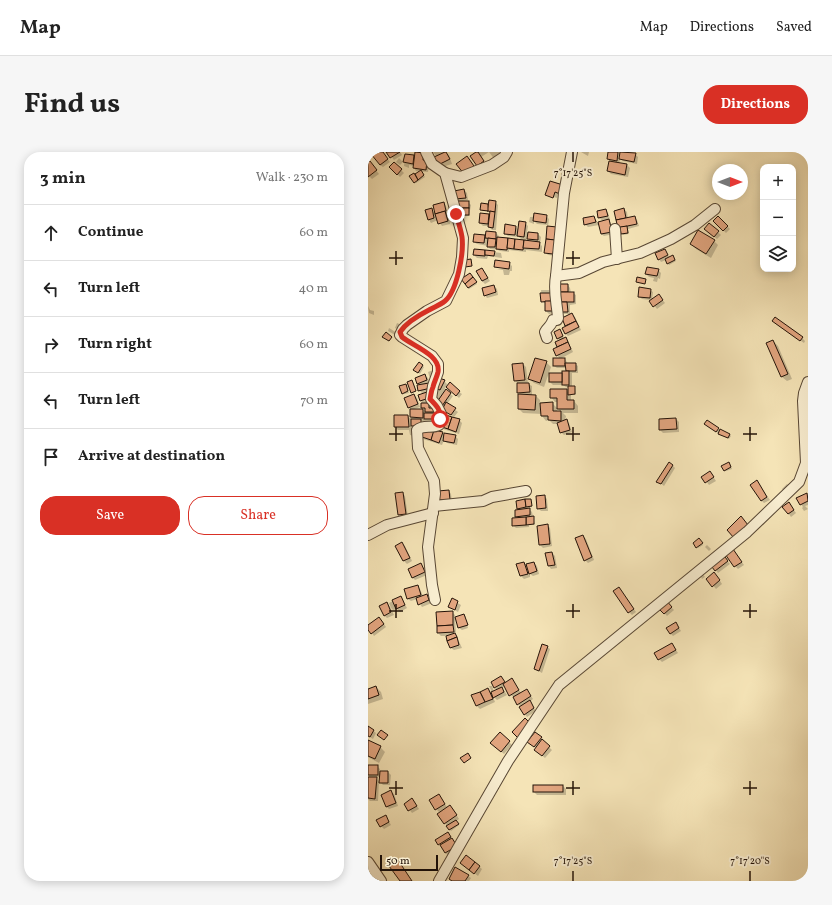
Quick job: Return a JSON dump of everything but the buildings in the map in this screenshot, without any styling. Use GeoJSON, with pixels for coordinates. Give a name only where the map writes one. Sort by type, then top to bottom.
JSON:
{"type":"FeatureCollection","features":[{"type":"Feature","properties":{"kind":"street"},"geometry":{"type":"LineString","coordinates":[[426,152],[432,164],[444,174],[461,177],[492,165],[504,157],[507,152]]}},
{"type":"Feature","properties":{"kind":"street"},"geometry":{"type":"LineString","coordinates":[[547,338],[545,332],[551,326],[553,320],[558,320],[554,286],[564,194],[572,152]]}},
{"type":"Feature","properties":{"kind":"street"},"geometry":{"type":"LineString","coordinates":[[435,600],[428,547],[435,494],[434,481],[418,448],[417,430],[421,427],[436,427],[439,425],[441,414],[437,406],[430,399],[439,367],[436,360],[432,356],[400,335],[407,325],[446,300],[459,274],[462,257],[462,238],[444,174]]}},
{"type":"Feature","properties":{"kind":"street"},"geometry":{"type":"LineString","coordinates":[[556,276],[578,273],[603,262],[640,253],[671,239],[695,225],[715,209]]}},
{"type":"Feature","properties":{"kind":"street"},"geometry":{"type":"LineString","coordinates":[[615,229],[617,259]]}},
{"type":"Feature","properties":{"kind":"street"},"geometry":{"type":"LineString","coordinates":[[439,881],[508,761],[559,685],[747,532],[799,482],[806,463],[803,402],[804,393],[808,382]]}},
{"type":"Feature","properties":{"kind":"street"},"geometry":{"type":"LineString","coordinates":[[368,535],[386,525],[433,509],[483,501],[492,497],[526,491]]}},
{"type":"Feature","properties":{"kind":"street"},"geometry":{"type":"LineString","coordinates":[[368,862],[381,881]]}},
{"type":"Feature","properties":{"kind":"route"},"geometry":{"type":"LineString","coordinates":[[440,419],[441,414],[437,406],[430,399],[438,372],[438,364],[432,356],[402,337],[400,332],[407,325],[427,311],[446,300],[453,287],[459,274],[462,257],[462,238],[456,214]]}}]}
